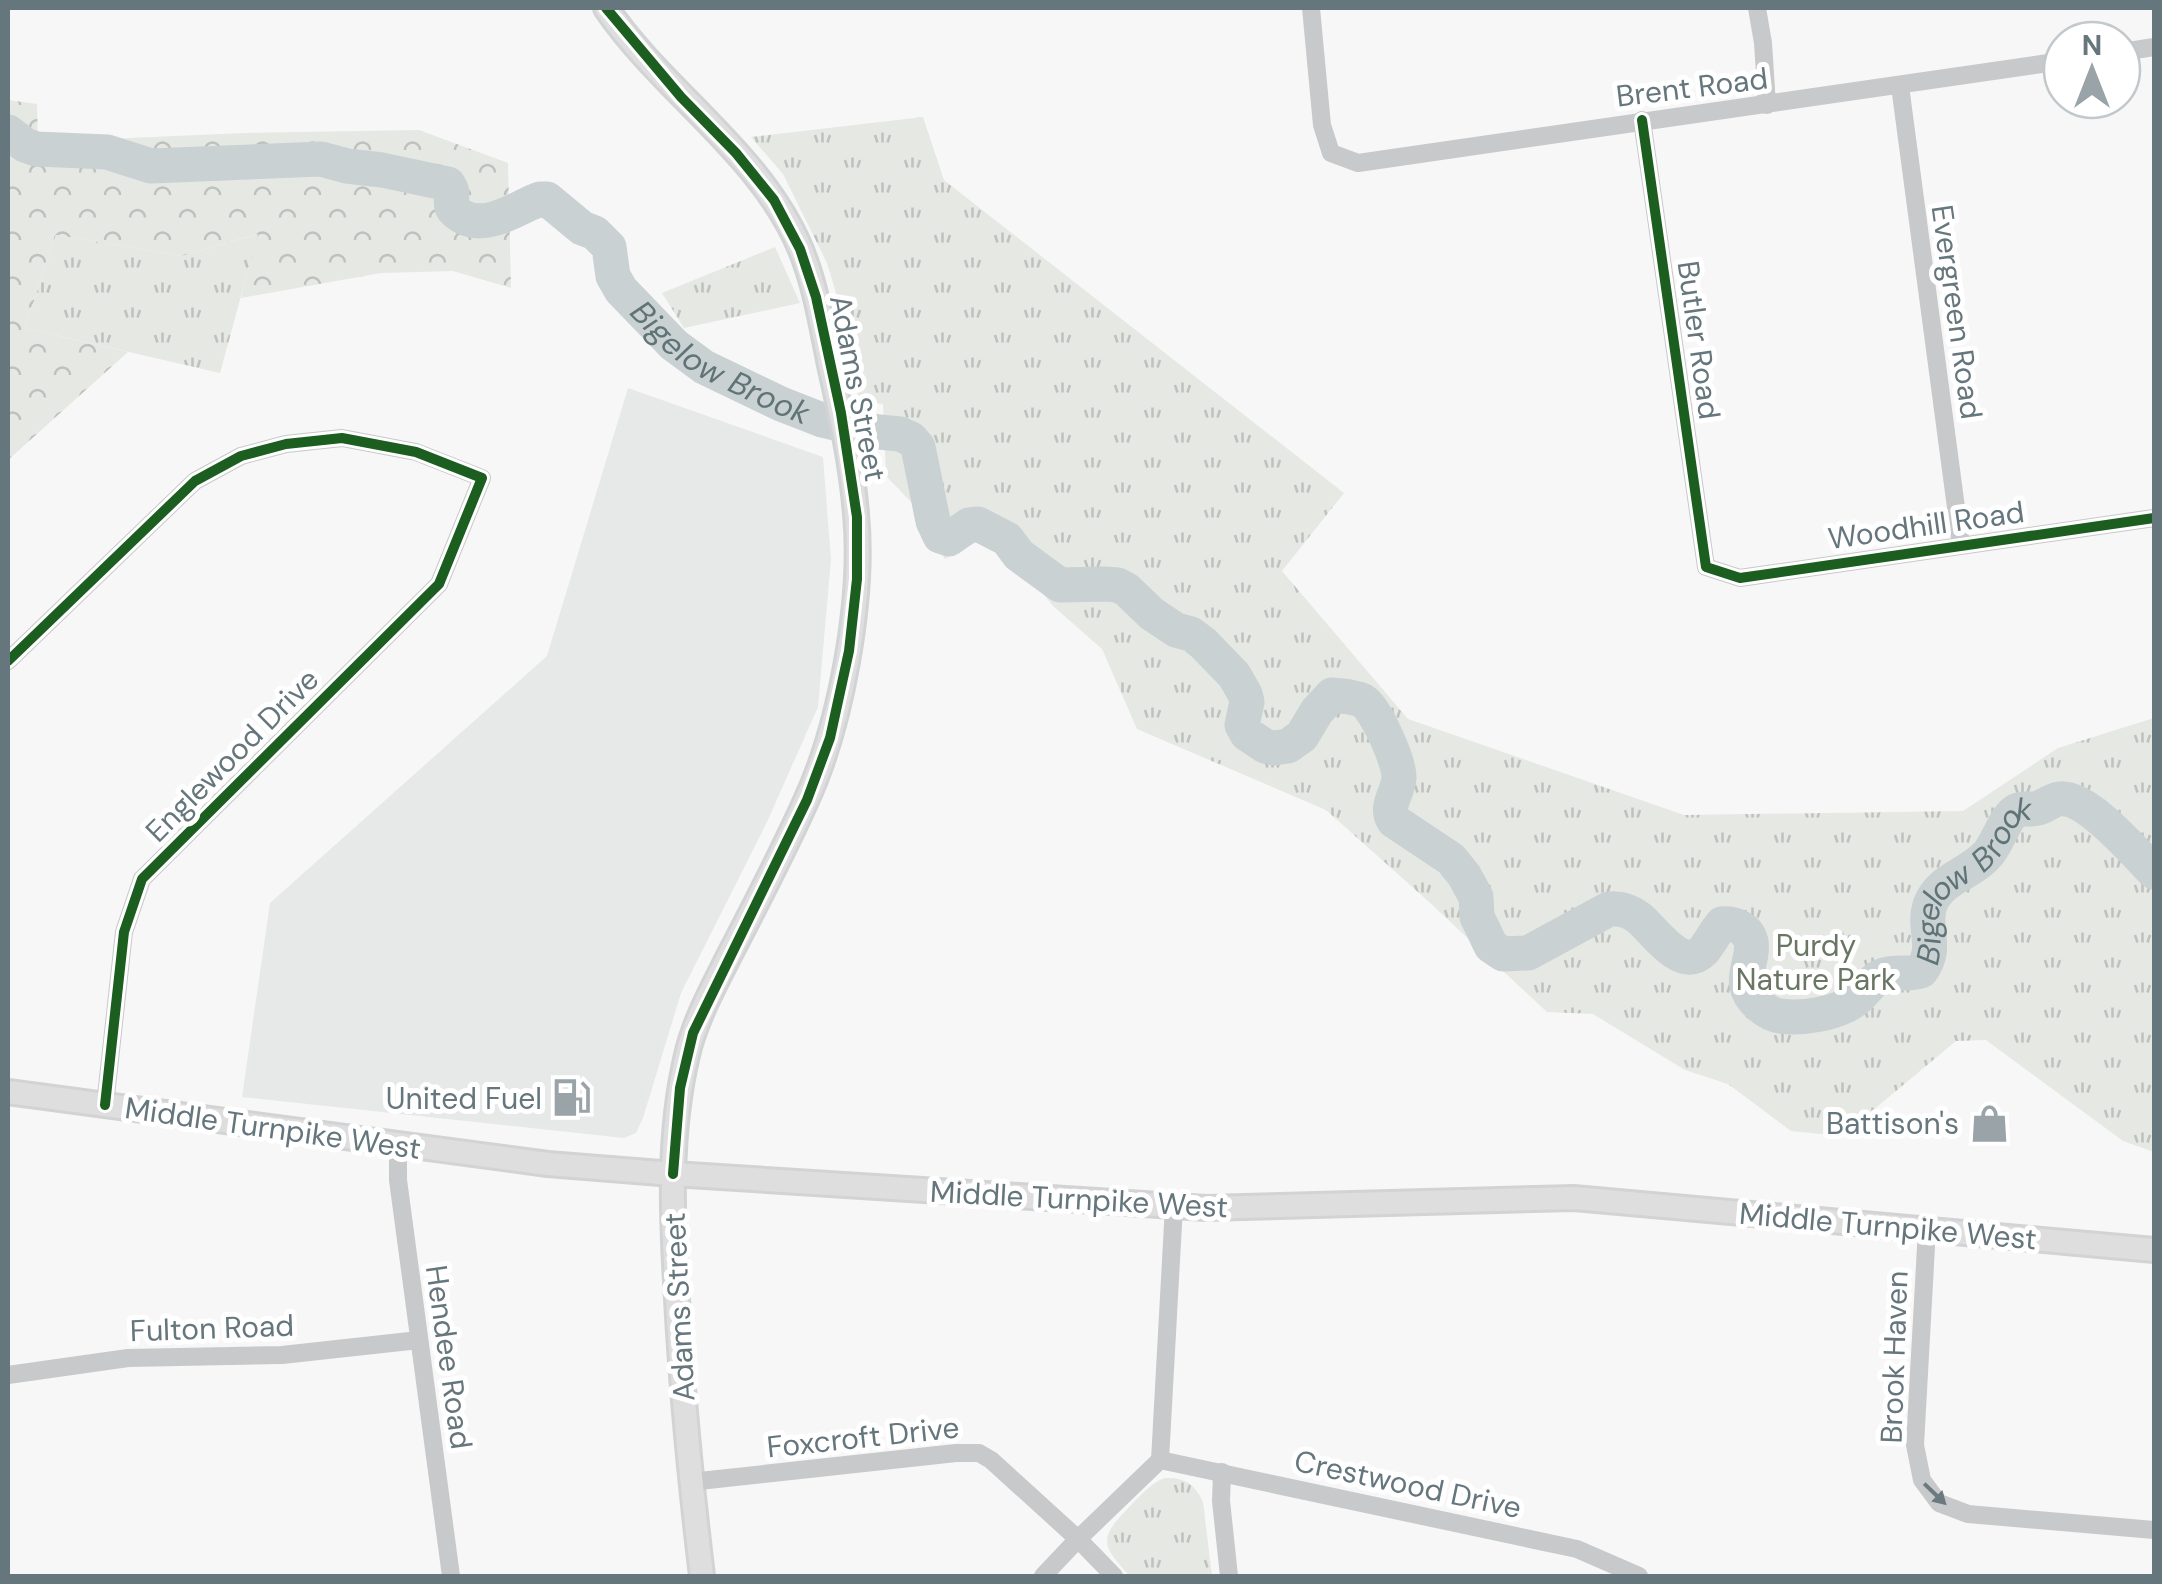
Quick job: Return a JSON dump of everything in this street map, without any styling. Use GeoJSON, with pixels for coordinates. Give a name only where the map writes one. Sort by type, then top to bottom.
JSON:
{"type":"FeatureCollection","features":[{"type":"Feature","properties":{"kind":"main road","name":"Adams Street"},"geometry":{"type":"LineString","coordinates":[[606,8],[774,200],[800,249],[816,297],[843,422],[857,518],[857,579],[849,651],[830,738],[807,800],[693,1032],[680,1088],[673,1174],[674,1240],[690,1482],[702,1576]]}},
{"type":"Feature","properties":{"kind":"main road","name":"Middle Turnpike West"},"geometry":{"type":"LineString","coordinates":[[8,1092],[548,1164],[673,1174],[1174,1206],[1261,1208],[1574,1198],[2154,1250]]}},
{"type":"Feature","properties":{"kind":"street","name":"Brent Road"},"geometry":{"type":"LineString","coordinates":[[1312,8],[1322,125],[1331,153],[1358,163],[2042,64]]}},
{"type":"Feature","properties":{"kind":"street"},"geometry":{"type":"LineString","coordinates":[[1757,8],[1767,105]]}},
{"type":"Feature","properties":{"kind":"street","name":"Evergreen Road"},"geometry":{"type":"LineString","coordinates":[[1900,86],[1961,545]]}},
{"type":"Feature","properties":{"kind":"street","name":"Butler Road"},"geometry":{"type":"LineString","coordinates":[[1642,120],[1706,567]]}},
{"type":"Feature","properties":{"kind":"street","name":"Englewood Drive"},"geometry":{"type":"LineString","coordinates":[[8,661],[195,481],[241,456],[286,444],[342,438],[416,452],[482,478],[439,584],[142,879],[124,932],[105,1105]]}},
{"type":"Feature","properties":{"kind":"street","name":"Woodhill Road"},"geometry":{"type":"LineString","coordinates":[[1706,567],[1740,578],[2154,518]]}},
{"type":"Feature","properties":{"kind":"street","name":"Hendee Road"},"geometry":{"type":"LineString","coordinates":[[398,1144],[398,1180],[451,1576]]}},
{"type":"Feature","properties":{"kind":"street"},"geometry":{"type":"LineString","coordinates":[[1043,1576],[1160,1460],[1174,1206]]}},
{"type":"Feature","properties":{"kind":"street","name":"Brook Haven"},"geometry":{"type":"LineString","coordinates":[[1926,1229],[1914,1445],[1922,1480],[1940,1503],[1968,1514],[2154,1530]]}},
{"type":"Feature","properties":{"kind":"street","name":"Fulton Road"},"geometry":{"type":"LineString","coordinates":[[8,1375],[128,1358],[282,1355],[419,1340]]}},
{"type":"Feature","properties":{"kind":"street","name":"Foxcroft Drive"},"geometry":{"type":"LineString","coordinates":[[690,1482],[979,1453],[1114,1576]]}},
{"type":"Feature","properties":{"kind":"street","name":"Crestwood Drive"},"geometry":{"type":"LineString","coordinates":[[1160,1460],[1577,1548],[1639,1576]]}},
{"type":"Feature","properties":{"kind":"street"},"geometry":{"type":"LineString","coordinates":[[1222,1472],[1220,1501],[1229,1576]]}},
{"type":"Feature","properties":{"kind":"shaded area"},"geometry":{"type":"Polygon","coordinates":[[[628,388],[823,457],[831,559],[818,707],[767,822],[681,993],[636,1133],[624,1138],[242,1097],[270,903],[547,656],[628,388]]]}},
{"type":"Feature","properties":{"kind":"green space"},"geometry":{"type":"Polygon","coordinates":[[[8,100],[37,104],[38,142],[419,130],[508,163],[511,288],[453,271],[381,273],[241,298],[257,234],[182,256],[56,235],[25,328],[128,352],[8,460],[8,100]]]}},
{"type":"Feature","properties":{"kind":"green space","name":"Purdy Nature Park"},"geometry":{"type":"Polygon","coordinates":[[[923,117],[944,180],[1344,493],[1282,571],[1408,719],[1684,815],[1963,811],[2058,748],[2154,718],[2154,1152],[2123,1141],[1986,1040],[1956,1041],[1842,1136],[1791,1131],[1728,1084],[1685,1070],[1593,1014],[1547,1012],[1326,810],[1137,729],[1102,649],[1053,606],[999,533],[945,559],[914,505],[886,476],[883,404],[859,402],[846,326],[827,263],[783,174],[751,137],[923,117]]]}},
{"type":"Feature","properties":{"kind":"green space"},"geometry":{"type":"Polygon","coordinates":[[[258,234],[220,373],[25,328],[56,235],[182,256],[258,234]]]}},
{"type":"Feature","properties":{"kind":"green space"},"geometry":{"type":"Polygon","coordinates":[[[775,247],[800,303],[684,328],[662,293],[775,247]]]}},
{"type":"Feature","properties":{"kind":"green space"},"geometry":{"type":"Polygon","coordinates":[[[1165,1478],[1188,1483],[1203,1502],[1212,1576],[1130,1576],[1108,1547],[1114,1524],[1148,1489],[1165,1478]]]}},
{"type":"Feature","properties":{"kind":"waterway","name":"Bigelow Brook"},"geometry":{"type":"LineString","coordinates":[[8,132],[36,149],[107,152],[151,166],[321,159],[382,170],[448,184],[453,208],[473,220],[493,219],[547,199],[609,247],[613,276],[621,290],[674,345],[704,367],[822,420],[911,439],[918,447],[933,521],[940,536],[949,539],[969,525],[978,524],[1007,539],[1019,555],[1060,585],[1118,585],[1152,614],[1203,643],[1234,675],[1247,702],[1242,725],[1247,734],[1265,746],[1288,746],[1302,736],[1332,695],[1363,701],[1380,724],[1398,769],[1391,816],[1451,859],[1464,875],[1476,897],[1477,917],[1491,946],[1503,954],[1528,953],[1609,909],[1636,916],[1668,947],[1686,957],[1703,951],[1722,924],[1731,924],[1744,930],[1751,942],[1746,981],[1752,998],[1775,1015],[1809,1016],[1848,1005],[1884,975],[1921,971],[1929,954],[1928,914],[1935,896],[1987,855],[2016,811],[2038,808],[2059,799],[2070,800],[2096,815],[2154,872]]}},
{"type":"Feature","properties":{"kind":"cycle path"},"geometry":{"type":"LineString","coordinates":[[606,8],[774,200],[800,249],[816,297],[841,413],[857,517],[857,579],[849,651],[830,738],[807,800],[693,1033],[680,1088],[673,1174]]}},
{"type":"Feature","properties":{"kind":"cycle path"},"geometry":{"type":"LineString","coordinates":[[1642,120],[1706,567],[1740,578],[2154,518]]}},
{"type":"Feature","properties":{"kind":"cycle path"},"geometry":{"type":"LineString","coordinates":[[8,661],[195,481],[241,456],[286,444],[342,438],[416,452],[482,478],[439,584],[142,879],[124,932],[105,1105]]}},
{"type":"Feature","properties":{"kind":"place","name":"United Fuel"},"geometry":{"type":"Point","coordinates":[572,1098]}},
{"type":"Feature","properties":{"kind":"place","name":"Battison's"},"geometry":{"type":"Point","coordinates":[1989,1123]}}]}
